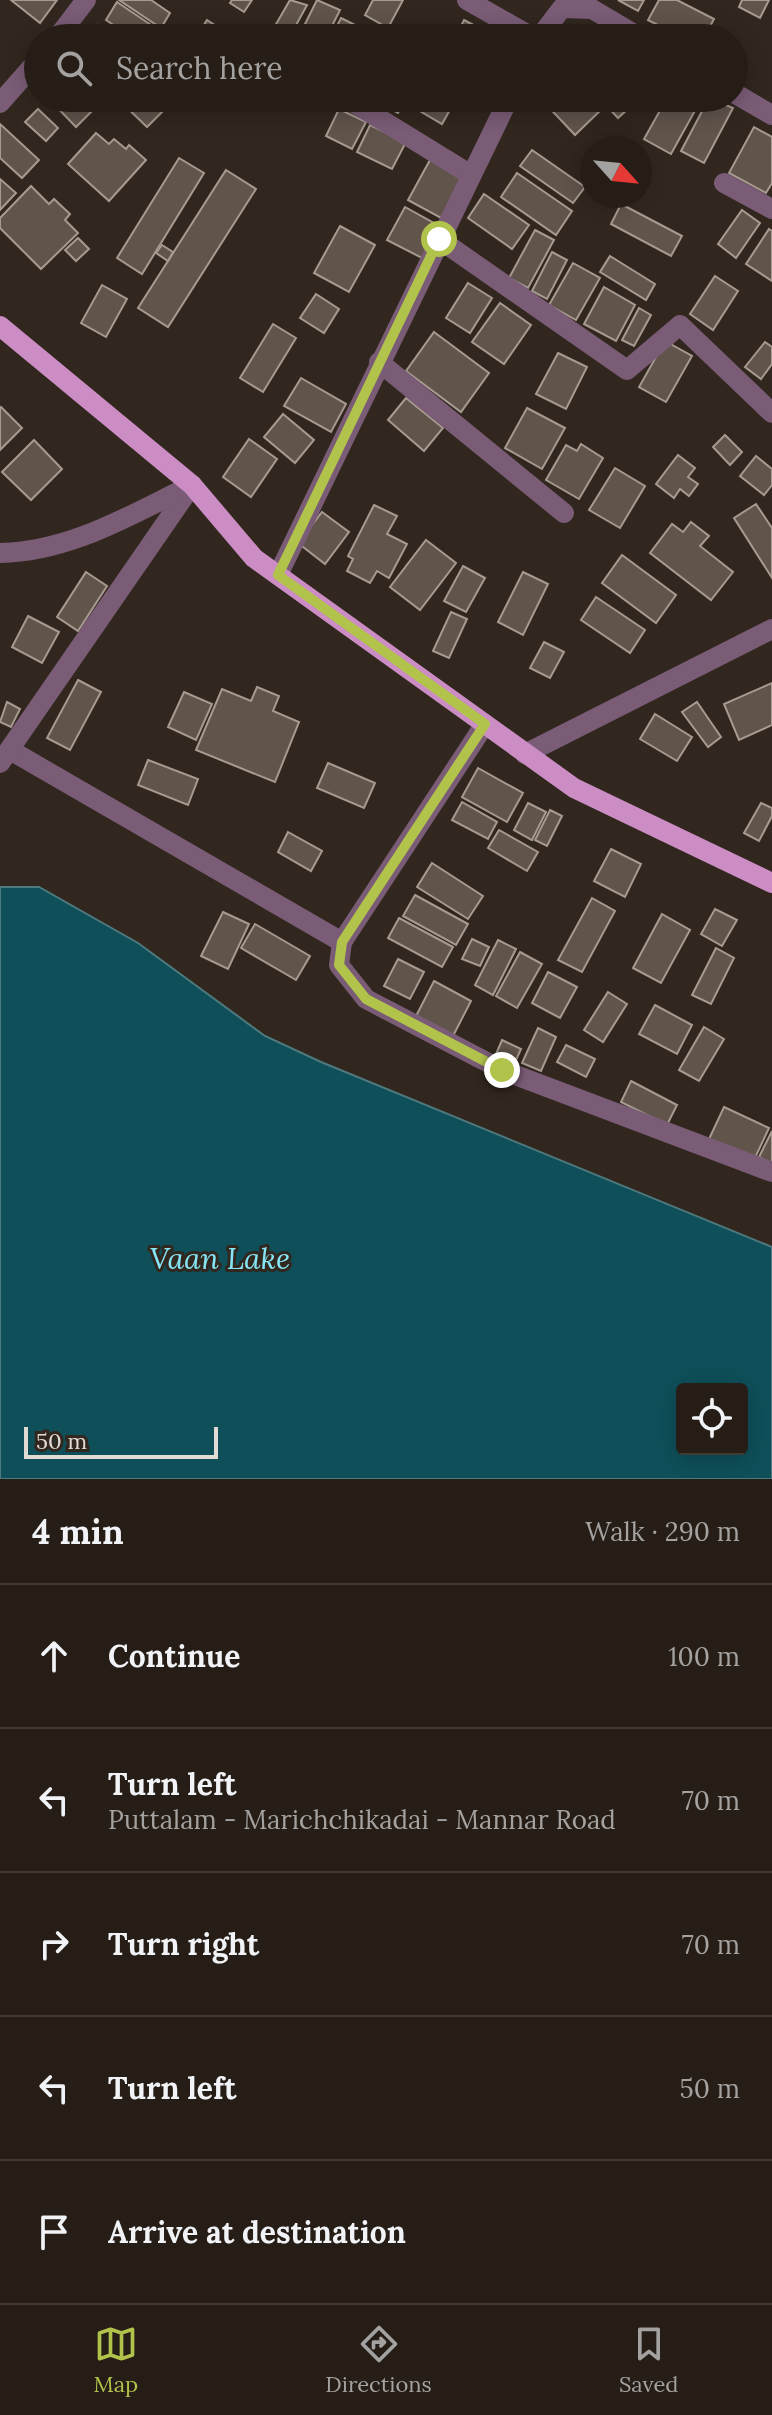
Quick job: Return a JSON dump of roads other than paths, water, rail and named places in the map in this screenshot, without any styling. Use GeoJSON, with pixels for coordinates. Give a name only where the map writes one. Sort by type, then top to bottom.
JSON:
{"type":"FeatureCollection","features":[{"type":"Feature","properties":{"kind":"main road"},"geometry":{"type":"LineString","coordinates":[[0,326],[192,485],[254,558],[525,754],[574,788],[772,883]]}},
{"type":"Feature","properties":{"kind":"street"},"geometry":{"type":"LineString","coordinates":[[68,24],[86,0]]}},
{"type":"Feature","properties":{"kind":"street"},"geometry":{"type":"LineString","coordinates":[[467,0],[511,24]]}},
{"type":"Feature","properties":{"kind":"street"},"geometry":{"type":"LineString","coordinates":[[548,24],[562,8],[592,9],[617,24]]}},
{"type":"Feature","properties":{"kind":"street"},"geometry":{"type":"LineString","coordinates":[[0,103],[24,76]]}},
{"type":"Feature","properties":{"kind":"street"},"geometry":{"type":"LineString","coordinates":[[748,101],[772,115]]}},
{"type":"Feature","properties":{"kind":"street"},"geometry":{"type":"LineString","coordinates":[[369,112],[471,175]]}},
{"type":"Feature","properties":{"kind":"street"},"geometry":{"type":"LineString","coordinates":[[278,575],[502,112]]}},
{"type":"Feature","properties":{"kind":"street"},"geometry":{"type":"LineString","coordinates":[[724,183],[772,209]]}},
{"type":"Feature","properties":{"kind":"street"},"geometry":{"type":"LineString","coordinates":[[439,239],[627,370],[680,325],[772,413]]}},
{"type":"Feature","properties":{"kind":"street"},"geometry":{"type":"LineString","coordinates":[[379,362],[564,513]]}},
{"type":"Feature","properties":{"kind":"street"},"geometry":{"type":"LineString","coordinates":[[0,553],[35,553],[80,539],[192,485]]}},
{"type":"Feature","properties":{"kind":"street"},"geometry":{"type":"LineString","coordinates":[[192,485],[5,757],[342,942]]}},
{"type":"Feature","properties":{"kind":"street"},"geometry":{"type":"LineString","coordinates":[[525,754],[772,629]]}},
{"type":"Feature","properties":{"kind":"street"},"geometry":{"type":"LineString","coordinates":[[485,724],[342,942],[339,965],[366,999],[502,1070],[772,1172]]}},
{"type":"Feature","properties":{"kind":"water","name":"Vaan Lake"},"geometry":{"type":"Polygon","coordinates":[[[0,887],[39,887],[138,943],[265,1036],[321,1062],[772,1247],[772,1479],[0,1479],[0,887]]]}}]}
